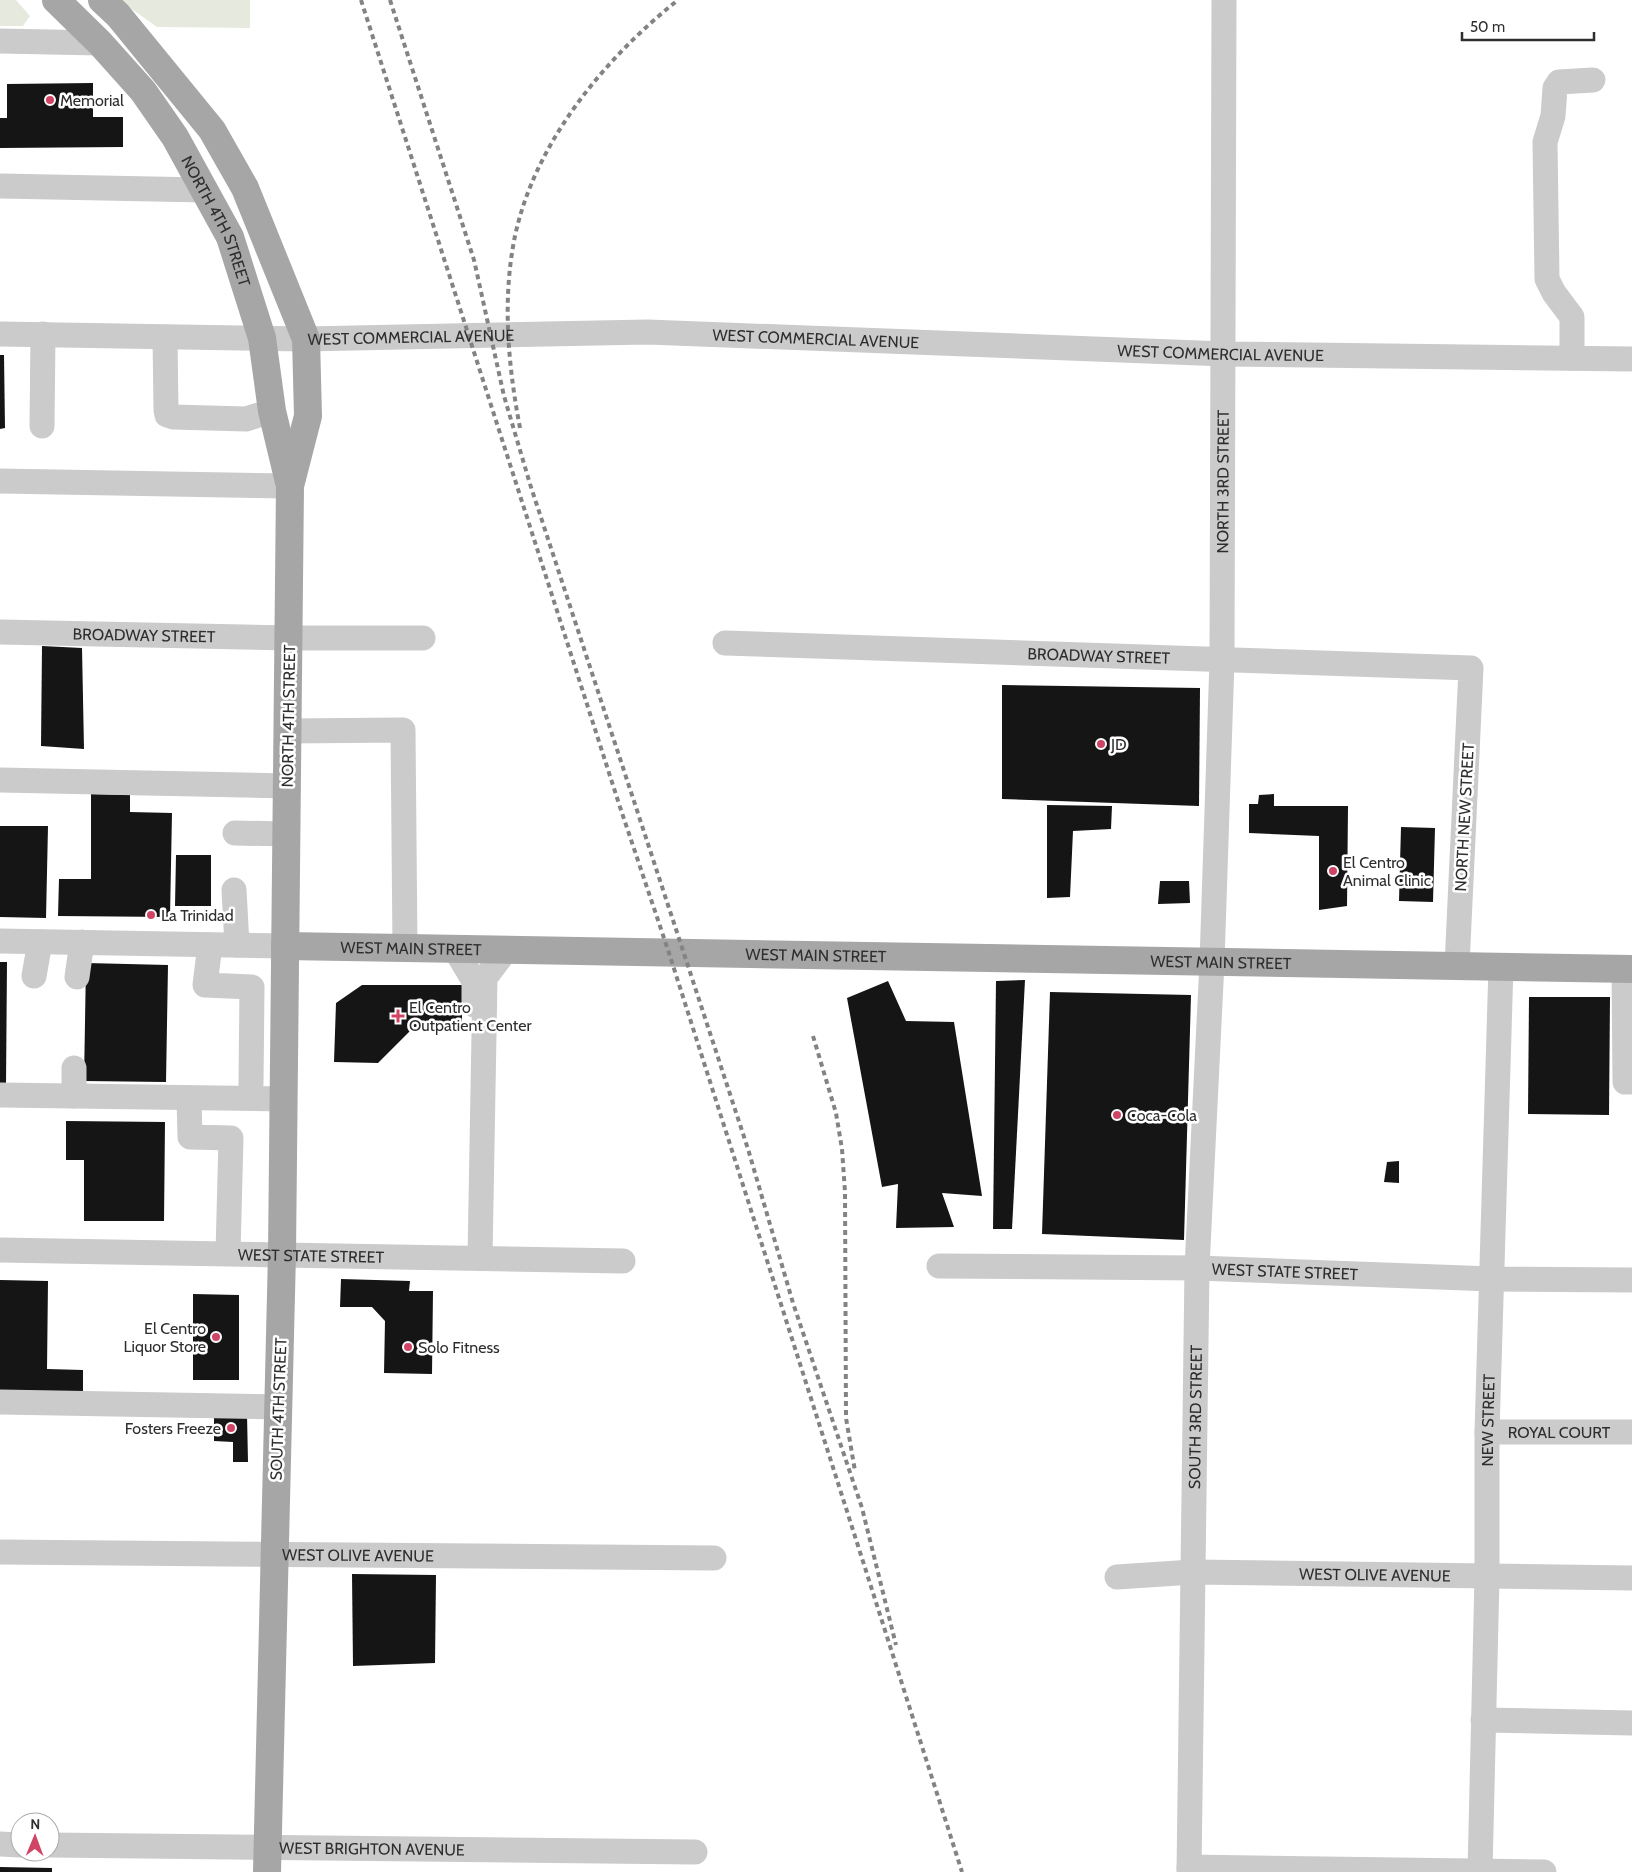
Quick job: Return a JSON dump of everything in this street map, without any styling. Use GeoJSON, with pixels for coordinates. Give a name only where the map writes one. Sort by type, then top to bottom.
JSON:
{"type":"FeatureCollection","features":[{"type":"Feature","properties":{"kind":"main road","name":"NORTH 4TH STREET"},"geometry":{"type":"LineString","coordinates":[[56,0],[100,43],[143,91],[175,137],[230,237],[262,338],[272,411],[290,486]]}},
{"type":"Feature","properties":{"kind":"main road","name":"NORTH 4TH STREET"},"geometry":{"type":"LineString","coordinates":[[102,0],[118,15],[212,130],[244,188],[306,339],[308,416],[290,486],[285,946]]}},
{"type":"Feature","properties":{"kind":"main road","name":"WEST MAIN STREET"},"geometry":{"type":"LineString","coordinates":[[285,946],[1628,969]]}},
{"type":"Feature","properties":{"kind":"main road","name":"SOUTH 4TH STREET"},"geometry":{"type":"LineString","coordinates":[[268,1860],[282,1253],[285,946]]}},
{"type":"Feature","properties":{"kind":"street","name":"NORTH 3RD STREET"},"geometry":{"type":"LineString","coordinates":[[1212,962],[1222,660],[1224,0]]}},
{"type":"Feature","properties":{"kind":"street"},"geometry":{"type":"LineString","coordinates":[[0,41],[100,43]]}},
{"type":"Feature","properties":{"kind":"street"},"geometry":{"type":"LineString","coordinates":[[1572,358],[1572,317],[1554,293],[1547,278],[1545,142],[1553,116],[1555,88],[1559,82],[1568,79],[1593,80]]}},
{"type":"Feature","properties":{"kind":"street"},"geometry":{"type":"LineString","coordinates":[[0,186],[204,190]]}},
{"type":"Feature","properties":{"kind":"street","name":"WEST COMMERCIAL AVENUE"},"geometry":{"type":"LineString","coordinates":[[0,334],[306,339],[648,332],[1224,354],[1632,359]]}},
{"type":"Feature","properties":{"kind":"street"},"geometry":{"type":"LineString","coordinates":[[42,426],[44,334]]}},
{"type":"Feature","properties":{"kind":"street"},"geometry":{"type":"LineString","coordinates":[[165,336],[168,415],[174,417],[246,418],[272,411]]}},
{"type":"Feature","properties":{"kind":"street"},"geometry":{"type":"LineString","coordinates":[[0,481],[290,486]]}},
{"type":"Feature","properties":{"kind":"street","name":"BROADWAY STREET"},"geometry":{"type":"LineString","coordinates":[[0,632],[288,638],[423,638]]}},
{"type":"Feature","properties":{"kind":"street","name":"BROADWAY STREET"},"geometry":{"type":"LineString","coordinates":[[725,643],[1471,668]]}},
{"type":"Feature","properties":{"kind":"street","name":"NORTH NEW STREET"},"geometry":{"type":"LineString","coordinates":[[1457,966],[1471,668]]}},
{"type":"Feature","properties":{"kind":"street"},"geometry":{"type":"LineString","coordinates":[[287,731],[403,730],[405,948]]}},
{"type":"Feature","properties":{"kind":"street"},"geometry":{"type":"LineString","coordinates":[[0,780],[287,786]]}},
{"type":"Feature","properties":{"kind":"street"},"geometry":{"type":"LineString","coordinates":[[235,833],[286,834]]}},
{"type":"Feature","properties":{"kind":"street"},"geometry":{"type":"LineString","coordinates":[[234,890],[236,946]]}},
{"type":"Feature","properties":{"kind":"street","name":"WEST MAIN STREET"},"geometry":{"type":"LineString","coordinates":[[0,941],[285,946]]}},
{"type":"Feature","properties":{"kind":"street"},"geometry":{"type":"LineString","coordinates":[[34,976],[40,942]]}},
{"type":"Feature","properties":{"kind":"street"},"geometry":{"type":"LineString","coordinates":[[77,977],[82,942]]}},
{"type":"Feature","properties":{"kind":"street"},"geometry":{"type":"LineString","coordinates":[[210,945],[205,985],[252,987],[251,1084]]}},
{"type":"Feature","properties":{"kind":"street"},"geometry":{"type":"LineString","coordinates":[[455,949],[474,982],[474,1258]]}},
{"type":"Feature","properties":{"kind":"street"},"geometry":{"type":"LineString","coordinates":[[474,1258],[485,978],[506,950]]}},
{"type":"Feature","properties":{"kind":"street","name":"SOUTH 3RD STREET"},"geometry":{"type":"LineString","coordinates":[[1189,1870],[1197,1268],[1212,962]]}},
{"type":"Feature","properties":{"kind":"street","name":"NEW STREET"},"geometry":{"type":"LineString","coordinates":[[1480,1872],[1487,1432],[1501,966]]}},
{"type":"Feature","properties":{"kind":"street"},"geometry":{"type":"LineString","coordinates":[[1628,969],[1625,1082],[1632,1082]]}},
{"type":"Feature","properties":{"kind":"street"},"geometry":{"type":"LineString","coordinates":[[74,1068],[74,1096]]}},
{"type":"Feature","properties":{"kind":"street"},"geometry":{"type":"LineString","coordinates":[[0,1095],[284,1099]]}},
{"type":"Feature","properties":{"kind":"street"},"geometry":{"type":"LineString","coordinates":[[189,1098],[190,1137],[231,1138],[228,1253]]}},
{"type":"Feature","properties":{"kind":"street","name":"WEST STATE STREET"},"geometry":{"type":"LineString","coordinates":[[0,1250],[282,1253],[623,1261]]}},
{"type":"Feature","properties":{"kind":"street","name":"WEST STATE STREET"},"geometry":{"type":"LineString","coordinates":[[939,1266],[1197,1268],[1492,1279],[1632,1280]]}},
{"type":"Feature","properties":{"kind":"street"},"geometry":{"type":"LineString","coordinates":[[0,1402],[278,1406]]}},
{"type":"Feature","properties":{"kind":"street","name":"ROYAL COURT"},"geometry":{"type":"LineString","coordinates":[[1487,1432],[1632,1432]]}},
{"type":"Feature","properties":{"kind":"street","name":"WEST OLIVE AVENUE"},"geometry":{"type":"LineString","coordinates":[[0,1552],[714,1558]]}},
{"type":"Feature","properties":{"kind":"street","name":"WEST OLIVE AVENUE"},"geometry":{"type":"LineString","coordinates":[[1117,1577],[1193,1572],[1632,1578]]}},
{"type":"Feature","properties":{"kind":"street"},"geometry":{"type":"LineString","coordinates":[[1483,1720],[1632,1723]]}},
{"type":"Feature","properties":{"kind":"street","name":"WEST BRIGHTON AVENUE"},"geometry":{"type":"LineString","coordinates":[[60,1846],[268,1860],[695,1852]]}},
{"type":"Feature","properties":{"kind":"street"},"geometry":{"type":"LineString","coordinates":[[1189,1870],[1544,1872]]}},
{"type":"Feature","properties":{"kind":"shaded area"},"geometry":{"type":"Polygon","coordinates":[[[0,0],[16,0],[30,16],[23,26],[0,26],[0,0]]]}},
{"type":"Feature","properties":{"kind":"shaded area"},"geometry":{"type":"Polygon","coordinates":[[[119,0],[250,0],[250,28],[157,27],[119,0]]]}},
{"type":"Feature","properties":{"kind":"building","name":"Memorial"},"geometry":{"type":"Polygon","coordinates":[[[93,83],[93,117],[123,117],[123,147],[0,148],[0,118],[7,118],[7,84],[93,83]]]}},
{"type":"Feature","properties":{"kind":"building"},"geometry":{"type":"Polygon","coordinates":[[[0,355],[4,355],[5,428],[0,429],[0,355]]]}},
{"type":"Feature","properties":{"kind":"building"},"geometry":{"type":"Polygon","coordinates":[[[42,646],[82,648],[84,749],[41,746],[42,646]]]}},
{"type":"Feature","properties":{"kind":"building","name":"JD"},"geometry":{"type":"Polygon","coordinates":[[[1002,685],[1200,688],[1199,806],[1002,799],[1002,685]]]}},
{"type":"Feature","properties":{"kind":"building"},"geometry":{"type":"Polygon","coordinates":[[[91,794],[130,795],[130,812],[172,813],[170,917],[58,916],[59,879],[91,879],[91,794]]]}},
{"type":"Feature","properties":{"kind":"building","name":"El Centro Animal Clinic"},"geometry":{"type":"Polygon","coordinates":[[[1274,794],[1274,806],[1348,806],[1347,906],[1319,910],[1319,836],[1249,833],[1249,804],[1258,804],[1259,795],[1274,794]]]}},
{"type":"Feature","properties":{"kind":"building"},"geometry":{"type":"Polygon","coordinates":[[[1047,805],[1112,806],[1111,829],[1073,831],[1070,897],[1047,898],[1047,805]]]}},
{"type":"Feature","properties":{"kind":"building"},"geometry":{"type":"Polygon","coordinates":[[[0,826],[48,826],[46,918],[0,917],[0,826]]]}},
{"type":"Feature","properties":{"kind":"building"},"geometry":{"type":"Polygon","coordinates":[[[1401,827],[1435,828],[1433,902],[1399,901],[1401,827]]]}},
{"type":"Feature","properties":{"kind":"building"},"geometry":{"type":"Polygon","coordinates":[[[176,855],[211,855],[211,906],[175,906],[176,855]]]}},
{"type":"Feature","properties":{"kind":"building"},"geometry":{"type":"Polygon","coordinates":[[[1160,881],[1189,881],[1190,903],[1158,904],[1160,881]]]}},
{"type":"Feature","properties":{"kind":"building"},"geometry":{"type":"Polygon","coordinates":[[[0,962],[7,962],[6,1085],[0,1085],[0,962]]]}},
{"type":"Feature","properties":{"kind":"building"},"geometry":{"type":"Polygon","coordinates":[[[86,963],[168,965],[166,1082],[84,1081],[86,963]]]}},
{"type":"Feature","properties":{"kind":"building"},"geometry":{"type":"Polygon","coordinates":[[[1025,980],[1012,1229],[993,1229],[996,981],[1025,980]]]}},
{"type":"Feature","properties":{"kind":"building"},"geometry":{"type":"Polygon","coordinates":[[[888,981],[906,1021],[954,1022],[982,1196],[942,1193],[954,1227],[896,1228],[898,1184],[882,1187],[847,998],[888,981]]]}},
{"type":"Feature","properties":{"kind":"building","name":"El Centro Outpatient Center"},"geometry":{"type":"Polygon","coordinates":[[[362,985],[462,985],[462,1029],[412,1029],[378,1063],[334,1062],[336,1003],[362,985]]]}},
{"type":"Feature","properties":{"kind":"building","name":"Coca-Cola"},"geometry":{"type":"Polygon","coordinates":[[[1050,992],[1191,995],[1184,1240],[1042,1234],[1050,992]]]}},
{"type":"Feature","properties":{"kind":"building"},"geometry":{"type":"Polygon","coordinates":[[[1529,997],[1610,997],[1609,1115],[1528,1114],[1529,997]]]}},
{"type":"Feature","properties":{"kind":"building"},"geometry":{"type":"Polygon","coordinates":[[[66,1121],[165,1122],[164,1221],[84,1221],[84,1160],[66,1160],[66,1121]]]}},
{"type":"Feature","properties":{"kind":"building"},"geometry":{"type":"Polygon","coordinates":[[[1399,1161],[1399,1183],[1384,1182],[1387,1162],[1399,1161]]]}},
{"type":"Feature","properties":{"kind":"building","name":"Solo Fitness"},"geometry":{"type":"Polygon","coordinates":[[[341,1279],[410,1281],[409,1291],[433,1291],[432,1374],[384,1373],[385,1321],[372,1307],[340,1307],[341,1279]]]}},
{"type":"Feature","properties":{"kind":"building"},"geometry":{"type":"Polygon","coordinates":[[[0,1280],[48,1281],[47,1369],[83,1370],[83,1397],[0,1396],[0,1280]]]}},
{"type":"Feature","properties":{"kind":"building","name":"El Centro Liquor Store"},"geometry":{"type":"Polygon","coordinates":[[[193,1294],[239,1295],[239,1380],[193,1380],[193,1294]]]}},
{"type":"Feature","properties":{"kind":"building","name":"Fosters Freeze"},"geometry":{"type":"Polygon","coordinates":[[[214,1414],[247,1414],[248,1462],[233,1462],[233,1442],[214,1441],[214,1414]]]}},
{"type":"Feature","properties":{"kind":"building"},"geometry":{"type":"Polygon","coordinates":[[[352,1574],[436,1575],[435,1663],[353,1666],[352,1574]]]}},
{"type":"Feature","properties":{"kind":"building"},"geometry":{"type":"Polygon","coordinates":[[[0,1867],[52,1868],[52,1872],[0,1872],[0,1867]]]}},
{"type":"Feature","properties":{"kind":"railway"},"geometry":{"type":"LineString","coordinates":[[361,0],[619,804],[669,953],[962,1872]]}},
{"type":"Feature","properties":{"kind":"railway"},"geometry":{"type":"LineString","coordinates":[[390,0],[474,260],[504,396],[530,484],[748,1149],[793,1303],[862,1508],[896,1645]]}},
{"type":"Feature","properties":{"kind":"railway"},"geometry":{"type":"LineString","coordinates":[[520,428],[512,380],[508,308],[511,260],[515,236],[525,201],[556,135],[577,104],[625,48],[678,0]]}},
{"type":"Feature","properties":{"kind":"railway"},"geometry":{"type":"LineString","coordinates":[[813,1036],[836,1113],[842,1149],[845,1192],[846,1418],[855,1471]]}},
{"type":"Feature","properties":{"kind":"place","name":"Memorial"},"geometry":{"type":"Point","coordinates":[50,100]}},
{"type":"Feature","properties":{"kind":"place","name":"JD"},"geometry":{"type":"Point","coordinates":[1101,744]}},
{"type":"Feature","properties":{"kind":"place","name":"El Centro Animal Clinic"},"geometry":{"type":"Point","coordinates":[1333,871]}},
{"type":"Feature","properties":{"kind":"place","name":"La Trinidad"},"geometry":{"type":"Point","coordinates":[151,915]}},
{"type":"Feature","properties":{"kind":"place","name":"El Centro Outpatient Center"},"geometry":{"type":"Point","coordinates":[398,1016]}},
{"type":"Feature","properties":{"kind":"place","name":"Coca-Cola"},"geometry":{"type":"Point","coordinates":[1117,1115]}},
{"type":"Feature","properties":{"kind":"place","name":"El Centro Liquor Store"},"geometry":{"type":"Point","coordinates":[216,1337]}},
{"type":"Feature","properties":{"kind":"place","name":"Solo Fitness"},"geometry":{"type":"Point","coordinates":[408,1347]}},
{"type":"Feature","properties":{"kind":"place","name":"Fosters Freeze"},"geometry":{"type":"Point","coordinates":[231,1428]}}]}
